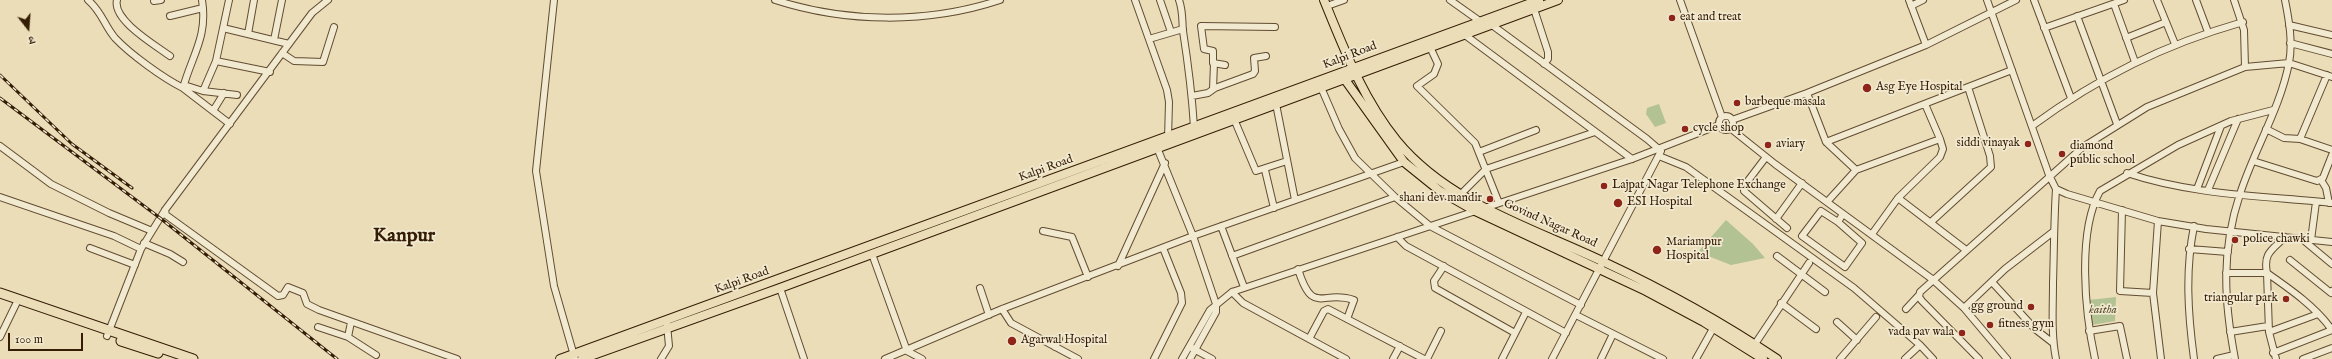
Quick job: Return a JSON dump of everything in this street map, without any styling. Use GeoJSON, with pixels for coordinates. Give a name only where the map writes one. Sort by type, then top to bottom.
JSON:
{"type":"FeatureCollection","features":[{"type":"Feature","properties":{"kind":"highway"},"geometry":{"type":"LineString","coordinates":[[0,293],[175,359]]}},
{"type":"Feature","properties":{"kind":"highway"},"geometry":{"type":"LineString","coordinates":[[0,299],[193,359]]}},
{"type":"Feature","properties":{"kind":"main road","name":"Kalpi Road"},"geometry":{"type":"LineString","coordinates":[[560,359],[574,357],[780,288],[1169,140],[1276,104],[1342,75],[1539,0]]}},
{"type":"Feature","properties":{"kind":"main road","name":"Kalpi Road"},"geometry":{"type":"LineString","coordinates":[[1353,71],[1465,36],[1534,8],[1558,0]]}},
{"type":"Feature","properties":{"kind":"main road","name":"Govind Nagar Road"},"geometry":{"type":"LineString","coordinates":[[1325,3],[1353,71],[1397,141],[1414,159],[1461,194],[1484,208],[1755,344],[1777,359]]}},
{"type":"Feature","properties":{"kind":"main road","name":"Govind Nagar Road"},"geometry":{"type":"LineString","coordinates":[[1342,75],[1404,162],[1440,191],[1475,211],[1602,266]]}},
{"type":"Feature","properties":{"kind":"main road","name":"Kalpi Road"},"geometry":{"type":"LineString","coordinates":[[1169,140],[1194,127],[1320,84]]}},
{"type":"Feature","properties":{"kind":"main road","name":"Kalpi Road"},"geometry":{"type":"LineString","coordinates":[[582,359],[667,325],[1156,145]]}},
{"type":"Feature","properties":{"kind":"main road","name":"Govind Nagar Road"},"geometry":{"type":"LineString","coordinates":[[1715,324],[1763,359]]}},
{"type":"Feature","properties":{"kind":"street"},"geometry":{"type":"LineString","coordinates":[[88,0],[101,12],[115,38],[165,77],[183,87],[230,124]]}},
{"type":"Feature","properties":{"kind":"street"},"geometry":{"type":"LineString","coordinates":[[117,0],[116,9],[122,18],[170,56]]}},
{"type":"Feature","properties":{"kind":"street"},"geometry":{"type":"LineString","coordinates":[[183,87],[198,50],[203,28],[202,0]]}},
{"type":"Feature","properties":{"kind":"street"},"geometry":{"type":"LineString","coordinates":[[203,90],[216,61],[229,0]]}},
{"type":"Feature","properties":{"kind":"street"},"geometry":{"type":"LineString","coordinates":[[248,34],[254,0]]}},
{"type":"Feature","properties":{"kind":"street"},"geometry":{"type":"LineString","coordinates":[[274,40],[282,0]]}},
{"type":"Feature","properties":{"kind":"street"},"geometry":{"type":"LineString","coordinates":[[108,333],[140,249],[165,210],[184,182],[270,72],[288,44],[312,13],[328,0]]}},
{"type":"Feature","properties":{"kind":"street"},"geometry":{"type":"LineString","coordinates":[[554,0],[536,171],[554,286],[574,357]]}},
{"type":"Feature","properties":{"kind":"street"},"geometry":{"type":"LineString","coordinates":[[775,0],[800,8],[842,15],[891,17],[941,14],[1000,0]]}},
{"type":"Feature","properties":{"kind":"street"},"geometry":{"type":"LineString","coordinates":[[1135,0],[1168,96],[1169,140]]}},
{"type":"Feature","properties":{"kind":"street"},"geometry":{"type":"LineString","coordinates":[[1160,0],[1171,32]]}},
{"type":"Feature","properties":{"kind":"street"},"geometry":{"type":"LineString","coordinates":[[1180,0],[1183,11],[1183,29],[1192,96],[1194,127]]}},
{"type":"Feature","properties":{"kind":"street"},"geometry":{"type":"LineString","coordinates":[[1325,3],[1344,0]]}},
{"type":"Feature","properties":{"kind":"street"},"geometry":{"type":"LineString","coordinates":[[1450,0],[1481,22]]}},
{"type":"Feature","properties":{"kind":"street"},"geometry":{"type":"LineString","coordinates":[[1216,304],[1232,292],[1244,287],[1632,159],[1719,125],[1722,117],[1680,0]]}},
{"type":"Feature","properties":{"kind":"street"},"geometry":{"type":"LineString","coordinates":[[1923,0],[1910,3],[1926,45]]}},
{"type":"Feature","properties":{"kind":"street"},"geometry":{"type":"LineString","coordinates":[[1987,0],[2049,175],[2056,188],[2053,232],[2053,343],[2056,359]]}},
{"type":"Feature","properties":{"kind":"street"},"geometry":{"type":"LineString","coordinates":[[1732,120],[1807,93],[1926,45],[2016,0]]}},
{"type":"Feature","properties":{"kind":"street"},"geometry":{"type":"LineString","coordinates":[[2034,0],[2071,98]]}},
{"type":"Feature","properties":{"kind":"street"},"geometry":{"type":"LineString","coordinates":[[2044,28],[2124,0]]}},
{"type":"Feature","properties":{"kind":"street"},"geometry":{"type":"LineString","coordinates":[[2157,0],[2175,44]]}},
{"type":"Feature","properties":{"kind":"street"},"geometry":{"type":"LineString","coordinates":[[2196,0],[2208,32]]}},
{"type":"Feature","properties":{"kind":"street"},"geometry":{"type":"LineString","coordinates":[[2234,0],[2243,22],[2245,67]]}},
{"type":"Feature","properties":{"kind":"street"},"geometry":{"type":"LineString","coordinates":[[2217,359],[2235,357],[2227,314],[2226,273],[2230,232],[2240,194],[2266,129],[2289,63],[2289,25],[2284,0]]}},
{"type":"Feature","properties":{"kind":"street"},"geometry":{"type":"LineString","coordinates":[[2114,4],[2135,62]]}},
{"type":"Feature","properties":{"kind":"street"},"geometry":{"type":"LineString","coordinates":[[170,16],[203,8]]}},
{"type":"Feature","properties":{"kind":"street"},"geometry":{"type":"LineString","coordinates":[[1534,8],[1548,52],[1548,59],[1544,64]]}},
{"type":"Feature","properties":{"kind":"street"},"geometry":{"type":"LineString","coordinates":[[2077,16],[2117,124]]}},
{"type":"Feature","properties":{"kind":"street"},"geometry":{"type":"LineString","coordinates":[[2126,38],[2166,22]]}},
{"type":"Feature","properties":{"kind":"street"},"geometry":{"type":"LineString","coordinates":[[2032,126],[2071,98],[2135,62],[2175,44],[2208,32],[2243,22]]}},
{"type":"Feature","properties":{"kind":"street"},"geometry":{"type":"LineString","coordinates":[[2289,25],[2332,35]]}},
{"type":"Feature","properties":{"kind":"street"},"geometry":{"type":"LineString","coordinates":[[1213,89],[1213,51],[1204,49],[1201,26],[1275,27]]}},
{"type":"Feature","properties":{"kind":"street"},"geometry":{"type":"LineString","coordinates":[[1492,26],[1660,149]]}},
{"type":"Feature","properties":{"kind":"street"},"geometry":{"type":"LineString","coordinates":[[282,53],[294,61],[323,62],[334,27]]}},
{"type":"Feature","properties":{"kind":"street"},"geometry":{"type":"LineString","coordinates":[[223,28],[288,44]]}},
{"type":"Feature","properties":{"kind":"street"},"geometry":{"type":"LineString","coordinates":[[1148,39],[1183,29]]}},
{"type":"Feature","properties":{"kind":"street"},"geometry":{"type":"LineString","coordinates":[[1465,36],[1632,159]]}},
{"type":"Feature","properties":{"kind":"street"},"geometry":{"type":"LineString","coordinates":[[2290,43],[2332,54]]}},
{"type":"Feature","properties":{"kind":"street"},"geometry":{"type":"LineString","coordinates":[[1430,48],[1438,64],[1434,74],[1417,86],[1472,139],[1486,169],[1498,203]]}},
{"type":"Feature","properties":{"kind":"street"},"geometry":{"type":"LineString","coordinates":[[1192,96],[1208,93],[1213,89],[1253,74],[1255,71],[1254,58],[1266,56]]}},
{"type":"Feature","properties":{"kind":"street"},"geometry":{"type":"LineString","coordinates":[[216,61],[270,72]]}},
{"type":"Feature","properties":{"kind":"street"},"geometry":{"type":"LineString","coordinates":[[1214,63],[1225,65]]}},
{"type":"Feature","properties":{"kind":"street"},"geometry":{"type":"LineString","coordinates":[[1906,309],[1932,279],[2049,175],[2083,147],[2117,124],[2147,107],[2245,67],[2289,63],[2330,76],[2300,139]]}},
{"type":"Feature","properties":{"kind":"street"},"geometry":{"type":"LineString","coordinates":[[1826,142],[2012,70]]}},
{"type":"Feature","properties":{"kind":"street"},"geometry":{"type":"LineString","coordinates":[[1320,84],[1338,129],[1355,158],[1395,197],[1430,226],[1581,305]]}},
{"type":"Feature","properties":{"kind":"street"},"geometry":{"type":"LineString","coordinates":[[183,87],[237,95]]}},
{"type":"Feature","properties":{"kind":"street"},"geometry":{"type":"LineString","coordinates":[[1931,222],[1991,168],[1990,156],[1968,87]]}},
{"type":"Feature","properties":{"kind":"street"},"geometry":{"type":"LineString","coordinates":[[213,111],[224,93]]}},
{"type":"Feature","properties":{"kind":"street"},"geometry":{"type":"LineString","coordinates":[[1807,93],[1826,142],[1856,170]]}},
{"type":"Feature","properties":{"kind":"street"},"geometry":{"type":"LineString","coordinates":[[1276,104],[1295,200]]}},
{"type":"Feature","properties":{"kind":"street"},"geometry":{"type":"LineString","coordinates":[[1872,234],[1898,198],[1940,157],[1943,149],[1925,104]]}},
{"type":"Feature","properties":{"kind":"street"},"geometry":{"type":"LineString","coordinates":[[2095,359],[2085,303],[2087,233],[2094,201],[2100,190],[2127,173],[2178,145],[2238,119],[2273,110]]}},
{"type":"Feature","properties":{"kind":"street"},"geometry":{"type":"LineString","coordinates":[[1722,117],[1729,116],[1732,120]]}},
{"type":"Feature","properties":{"kind":"street"},"geometry":{"type":"LineString","coordinates":[[1234,119],[1255,169],[1258,172],[1287,161]]}},
{"type":"Feature","properties":{"kind":"street"},"geometry":{"type":"LineString","coordinates":[[2208,190],[2238,119]]}},
{"type":"Feature","properties":{"kind":"street"},"geometry":{"type":"LineString","coordinates":[[1730,128],[1732,120]]}},
{"type":"Feature","properties":{"kind":"street"},"geometry":{"type":"LineString","coordinates":[[1719,125],[1724,129],[1730,128],[1766,157],[1932,279],[1964,308],[2007,359]]}},
{"type":"Feature","properties":{"kind":"street"},"geometry":{"type":"LineString","coordinates":[[2198,189],[2220,126]]}},
{"type":"Feature","properties":{"kind":"street"},"geometry":{"type":"LineString","coordinates":[[2266,129],[2284,138],[2300,139],[2332,150]]}},
{"type":"Feature","properties":{"kind":"street"},"geometry":{"type":"LineString","coordinates":[[1479,152],[1536,130]]}},
{"type":"Feature","properties":{"kind":"street"},"geometry":{"type":"LineString","coordinates":[[1461,194],[1486,169],[1595,132]]}},
{"type":"Feature","properties":{"kind":"street"},"geometry":{"type":"LineString","coordinates":[[1827,202],[1856,170],[1940,140]]}},
{"type":"Feature","properties":{"kind":"street"},"geometry":{"type":"LineString","coordinates":[[1156,145],[1165,163],[1216,304],[1216,312],[1192,348],[1182,359]]}},
{"type":"Feature","properties":{"kind":"street"},"geometry":{"type":"LineString","coordinates":[[0,146],[51,184],[152,231]]}},
{"type":"Feature","properties":{"kind":"street"},"geometry":{"type":"LineString","coordinates":[[1552,359],[1659,156],[1660,149]]}},
{"type":"Feature","properties":{"kind":"street"},"geometry":{"type":"LineString","coordinates":[[1659,156],[1686,167],[1854,288],[1920,345],[1933,359]]}},
{"type":"Feature","properties":{"kind":"street"},"geometry":{"type":"LineString","coordinates":[[1766,157],[1744,186],[1744,191],[1788,228]]}},
{"type":"Feature","properties":{"kind":"street"},"geometry":{"type":"LineString","coordinates":[[2321,180],[2332,158]]}},
{"type":"Feature","properties":{"kind":"street"},"geometry":{"type":"LineString","coordinates":[[2253,161],[2303,178],[2321,180]]}},
{"type":"Feature","properties":{"kind":"street"},"geometry":{"type":"LineString","coordinates":[[884,359],[907,351],[989,315],[1192,236],[1404,162]]}},
{"type":"Feature","properties":{"kind":"street"},"geometry":{"type":"LineString","coordinates":[[1118,266],[1165,163]]}},
{"type":"Feature","properties":{"kind":"street"},"geometry":{"type":"LineString","coordinates":[[1265,170],[1274,208]]}},
{"type":"Feature","properties":{"kind":"street"},"geometry":{"type":"LineString","coordinates":[[2127,173],[2150,181],[2198,189],[2330,203],[2326,188],[2321,180]]}},
{"type":"Feature","properties":{"kind":"street"},"geometry":{"type":"LineString","coordinates":[[1776,219],[1802,183]]}},
{"type":"Feature","properties":{"kind":"street"},"geometry":{"type":"LineString","coordinates":[[2056,188],[2068,194],[2158,220],[2230,232],[2332,242]]}},
{"type":"Feature","properties":{"kind":"street"},"geometry":{"type":"LineString","coordinates":[[0,197],[114,236],[140,249]]}},
{"type":"Feature","properties":{"kind":"street"},"geometry":{"type":"LineString","coordinates":[[1232,256],[1395,197]]}},
{"type":"Feature","properties":{"kind":"street"},"geometry":{"type":"LineString","coordinates":[[1898,198],[1966,250]]}},
{"type":"Feature","properties":{"kind":"street"},"geometry":{"type":"LineString","coordinates":[[2311,240],[2316,202]]}},
{"type":"Feature","properties":{"kind":"street"},"geometry":{"type":"LineString","coordinates":[[165,210],[166,215],[278,296],[283,295],[288,287],[304,294],[307,304],[351,322],[457,359]]}},
{"type":"Feature","properties":{"kind":"street"},"geometry":{"type":"LineString","coordinates":[[2122,210],[2120,291],[2153,293]]}},
{"type":"Feature","properties":{"kind":"street"},"geometry":{"type":"LineString","coordinates":[[1821,211],[1838,222],[1862,243],[1845,267],[1802,236],[1821,211]]}},
{"type":"Feature","properties":{"kind":"street"},"geometry":{"type":"LineString","coordinates":[[1838,222],[1843,214]]}},
{"type":"Feature","properties":{"kind":"street"},"geometry":{"type":"LineString","coordinates":[[2158,220],[2153,293],[2161,359]]}},
{"type":"Feature","properties":{"kind":"street"},"geometry":{"type":"LineString","coordinates":[[1221,226],[1244,287]]}},
{"type":"Feature","properties":{"kind":"street"},"geometry":{"type":"LineString","coordinates":[[2194,226],[2190,249],[2188,307],[2194,359]]}},
{"type":"Feature","properties":{"kind":"street"},"geometry":{"type":"LineString","coordinates":[[1043,231],[1072,236],[1088,277]]}},
{"type":"Feature","properties":{"kind":"street"},"geometry":{"type":"LineString","coordinates":[[1964,308],[2044,237],[2053,232]]}},
{"type":"Feature","properties":{"kind":"street"},"geometry":{"type":"LineString","coordinates":[[1398,237],[1406,246],[1566,333]]}},
{"type":"Feature","properties":{"kind":"street"},"geometry":{"type":"LineString","coordinates":[[2226,273],[2267,273],[2290,289],[2318,314],[2332,330],[2275,356],[2268,329],[2267,273],[2265,262],[2267,254],[2285,237]]}},
{"type":"Feature","properties":{"kind":"street"},"geometry":{"type":"LineString","coordinates":[[2302,239],[2332,264]]}},
{"type":"Feature","properties":{"kind":"street"},"geometry":{"type":"LineString","coordinates":[[144,243],[183,262]]}},
{"type":"Feature","properties":{"kind":"street"},"geometry":{"type":"LineString","coordinates":[[90,248],[135,264]]}},
{"type":"Feature","properties":{"kind":"street"},"geometry":{"type":"LineString","coordinates":[[1154,359],[1182,302],[1181,293],[1163,248]]}},
{"type":"Feature","properties":{"kind":"street"},"geometry":{"type":"LineString","coordinates":[[2190,249],[2228,252]]}},
{"type":"Feature","properties":{"kind":"street"},"geometry":{"type":"LineString","coordinates":[[872,254],[907,351],[922,359]]}},
{"type":"Feature","properties":{"kind":"street"},"geometry":{"type":"LineString","coordinates":[[1777,256],[1825,292]]}},
{"type":"Feature","properties":{"kind":"street"},"geometry":{"type":"LineString","coordinates":[[2290,260],[2332,293]]}},
{"type":"Feature","properties":{"kind":"street"},"geometry":{"type":"LineString","coordinates":[[1755,344],[1809,263]]}},
{"type":"Feature","properties":{"kind":"street"},"geometry":{"type":"LineString","coordinates":[[1444,266],[1434,281],[1435,288],[1515,333]]}},
{"type":"Feature","properties":{"kind":"street"},"geometry":{"type":"LineString","coordinates":[[1298,270],[1304,287],[1311,296],[1321,299],[1354,300],[1347,319]]}},
{"type":"Feature","properties":{"kind":"street"},"geometry":{"type":"LineString","coordinates":[[1992,282],[2035,330],[2053,343]]}},
{"type":"Feature","properties":{"kind":"street"},"geometry":{"type":"LineString","coordinates":[[780,288],[804,359]]}},
{"type":"Feature","properties":{"kind":"street"},"geometry":{"type":"LineString","coordinates":[[980,288],[989,315]]}},
{"type":"Feature","properties":{"kind":"street"},"geometry":{"type":"LineString","coordinates":[[1232,292],[1243,303],[1346,359]]}},
{"type":"Feature","properties":{"kind":"street"},"geometry":{"type":"LineString","coordinates":[[1919,295],[1979,359]]}},
{"type":"Feature","properties":{"kind":"street"},"geometry":{"type":"LineString","coordinates":[[1781,303],[1816,329]]}},
{"type":"Feature","properties":{"kind":"street"},"geometry":{"type":"LineString","coordinates":[[0,337],[16,304]]}},
{"type":"Feature","properties":{"kind":"street"},"geometry":{"type":"LineString","coordinates":[[1002,310],[1011,323],[1078,359]]}},
{"type":"Feature","properties":{"kind":"street"},"geometry":{"type":"LineString","coordinates":[[1309,339],[1327,310],[1426,359],[1441,331]]}},
{"type":"Feature","properties":{"kind":"street"},"geometry":{"type":"LineString","coordinates":[[1502,359],[1526,312]]}},
{"type":"Feature","properties":{"kind":"street"},"geometry":{"type":"LineString","coordinates":[[2230,332],[2268,329],[2318,314]]}},
{"type":"Feature","properties":{"kind":"street"},"geometry":{"type":"LineString","coordinates":[[1576,315],[1652,356],[1663,359]]}},
{"type":"Feature","properties":{"kind":"street"},"geometry":{"type":"LineString","coordinates":[[1840,359],[1876,317]]}},
{"type":"Feature","properties":{"kind":"street"},"geometry":{"type":"LineString","coordinates":[[348,337],[351,322]]}},
{"type":"Feature","properties":{"kind":"street"},"geometry":{"type":"LineString","coordinates":[[1837,322],[1857,340]]}},
{"type":"Feature","properties":{"kind":"street"},"geometry":{"type":"LineString","coordinates":[[1696,359],[1715,324]]}},
{"type":"Feature","properties":{"kind":"street"},"geometry":{"type":"LineString","coordinates":[[661,359],[669,346],[667,325]]}},
{"type":"Feature","properties":{"kind":"street"},"geometry":{"type":"LineString","coordinates":[[2089,331],[2120,326],[2127,359]]}},
{"type":"Feature","properties":{"kind":"street"},"geometry":{"type":"LineString","coordinates":[[318,327],[348,337],[376,355]]}},
{"type":"Feature","properties":{"kind":"street"},"geometry":{"type":"LineString","coordinates":[[1601,359],[1613,334]]}},
{"type":"Feature","properties":{"kind":"street"},"geometry":{"type":"LineString","coordinates":[[1055,347],[1060,339]]}},
{"type":"Feature","properties":{"kind":"street"},"geometry":{"type":"LineString","coordinates":[[1905,359],[1920,345]]}},
{"type":"Feature","properties":{"kind":"street"},"geometry":{"type":"LineString","coordinates":[[1393,359],[1400,346]]}},
{"type":"Feature","properties":{"kind":"street"},"geometry":{"type":"LineString","coordinates":[[1190,359],[1192,348]]}},
{"type":"Feature","properties":{"kind":"street"},"geometry":{"type":"LineString","coordinates":[[1192,348],[1212,359]]}},
{"type":"Feature","properties":{"kind":"street"},"geometry":{"type":"LineString","coordinates":[[2303,359],[2317,357],[2332,348]]}},
{"type":"Feature","properties":{"kind":"green space"},"geometry":{"type":"Polygon","coordinates":[[[1659,104],[1666,123],[1655,127],[1646,114],[1647,108],[1659,104]]]}},
{"type":"Feature","properties":{"kind":"green space"},"geometry":{"type":"Polygon","coordinates":[[[1726,220],[1753,244],[1765,258],[1731,265],[1698,252],[1726,220]]]}},
{"type":"Feature","properties":{"kind":"green space","name":"kaitha"},"geometry":{"type":"Polygon","coordinates":[[[2116,297],[2115,321],[2092,325],[2089,300],[2116,297]]]}},
{"type":"Feature","properties":{"kind":"railway"},"geometry":{"type":"LineString","coordinates":[[0,75],[72,144],[132,188]]}},
{"type":"Feature","properties":{"kind":"railway"},"geometry":{"type":"LineString","coordinates":[[0,98],[160,218],[337,359]]}},
{"type":"Feature","properties":{"kind":"place","name":"eat and treat"},"geometry":{"type":"Point","coordinates":[1672,18]}},
{"type":"Feature","properties":{"kind":"place","name":"Asg Eye Hospital"},"geometry":{"type":"Point","coordinates":[1867,88]}},
{"type":"Feature","properties":{"kind":"place","name":"barbeque masala"},"geometry":{"type":"Point","coordinates":[1737,103]}},
{"type":"Feature","properties":{"kind":"place","name":"cycle shop"},"geometry":{"type":"Point","coordinates":[1685,129]}},
{"type":"Feature","properties":{"kind":"place","name":"siddi vinayak"},"geometry":{"type":"Point","coordinates":[2028,144]}},
{"type":"Feature","properties":{"kind":"place","name":"aviary"},"geometry":{"type":"Point","coordinates":[1768,145]}},
{"type":"Feature","properties":{"kind":"place","name":"diamond public school"},"geometry":{"type":"Point","coordinates":[2062,154]}},
{"type":"Feature","properties":{"kind":"place","name":"Lajpat Nagar Telephone Exchange"},"geometry":{"type":"Point","coordinates":[1604,186]}},
{"type":"Feature","properties":{"kind":"place","name":"shani dev mandir"},"geometry":{"type":"Point","coordinates":[1490,199]}},
{"type":"Feature","properties":{"kind":"place","name":"ESI Hospital"},"geometry":{"type":"Point","coordinates":[1618,203]}},
{"type":"Feature","properties":{"kind":"place","name":"police chawki"},"geometry":{"type":"Point","coordinates":[2235,240]}},
{"type":"Feature","properties":{"kind":"place","name":"Mariampur Hospital"},"geometry":{"type":"Point","coordinates":[1657,250]}},
{"type":"Feature","properties":{"kind":"place","name":"triangular park"},"geometry":{"type":"Point","coordinates":[2286,299]}},
{"type":"Feature","properties":{"kind":"place","name":"gg ground"},"geometry":{"type":"Point","coordinates":[2031,307]}},
{"type":"Feature","properties":{"kind":"place","name":"fitness gym"},"geometry":{"type":"Point","coordinates":[1990,325]}},
{"type":"Feature","properties":{"kind":"place","name":"vada pav wala"},"geometry":{"type":"Point","coordinates":[1962,333]}},
{"type":"Feature","properties":{"kind":"place","name":"Agarwal Hospital"},"geometry":{"type":"Point","coordinates":[1012,341]}},
{"type":"Feature","properties":{"kind":"district","name":"Kanpur"},"geometry":{"type":"Point","coordinates":[404,237]}}]}
